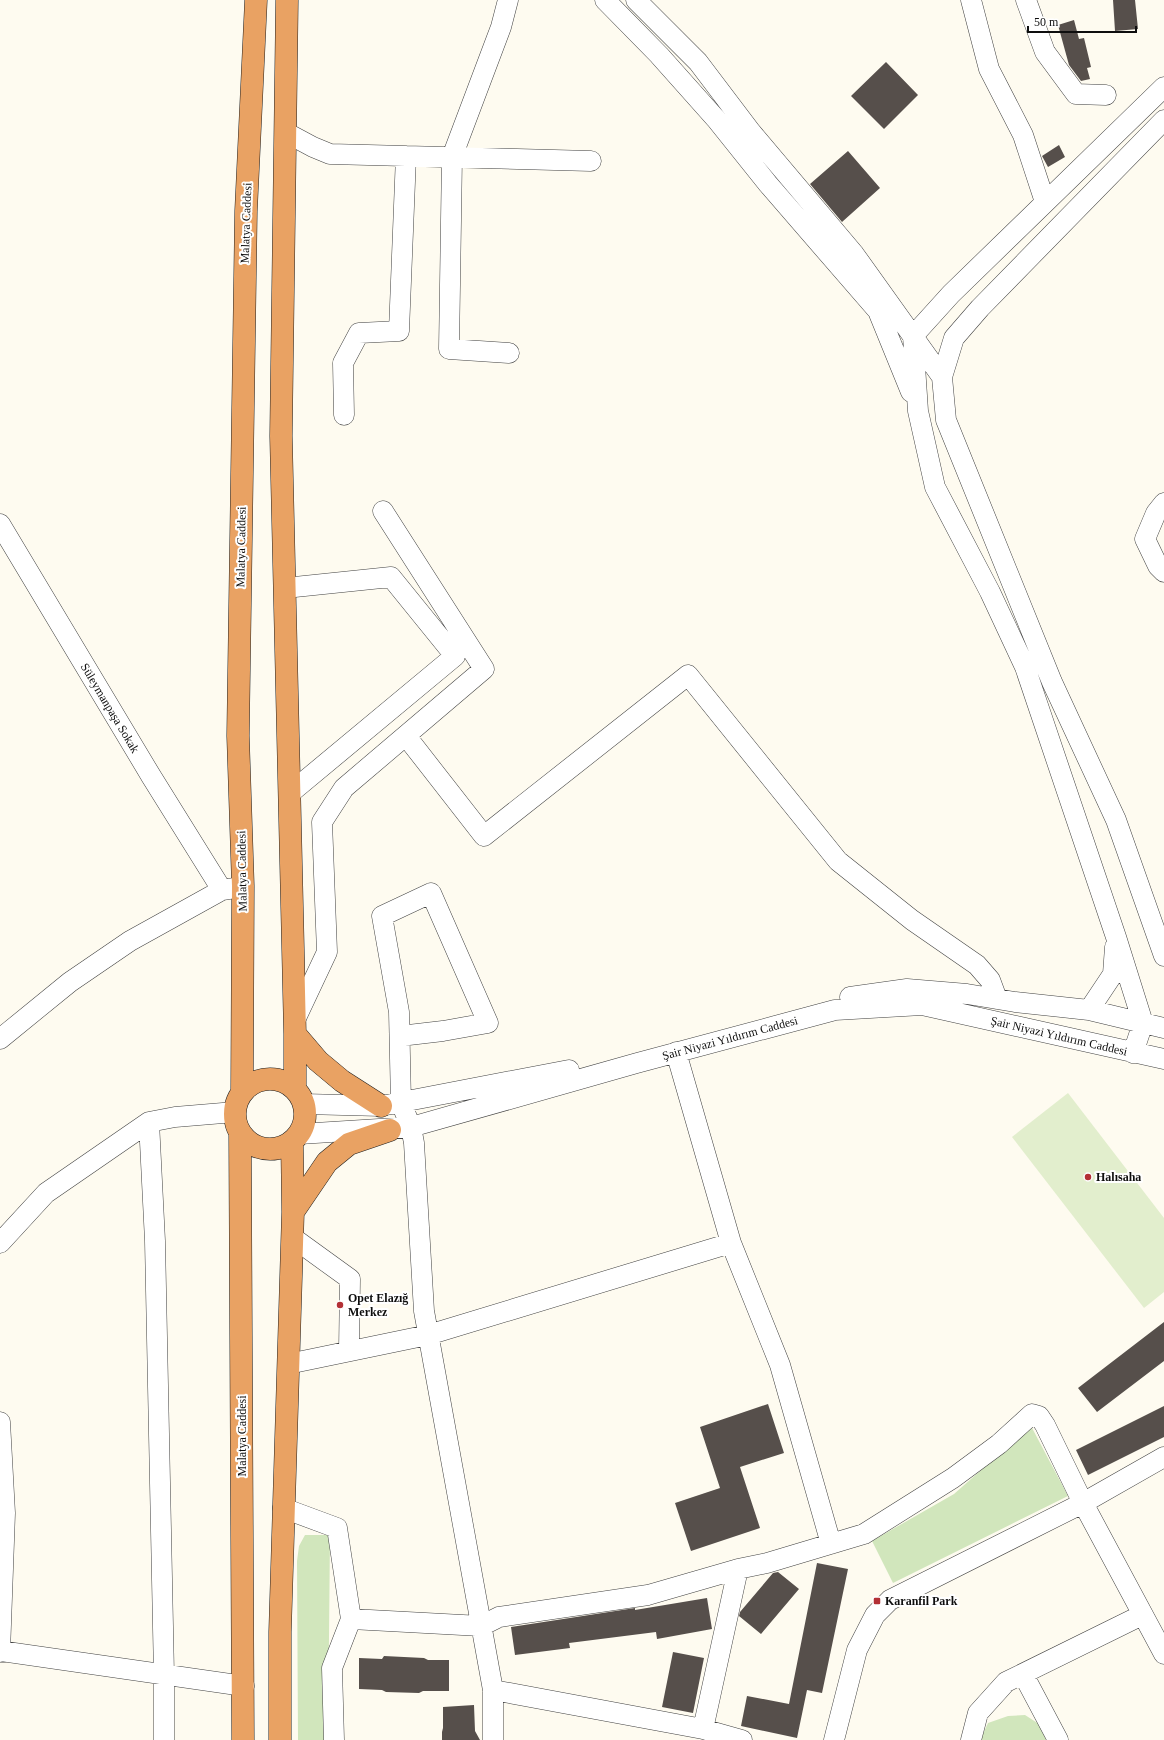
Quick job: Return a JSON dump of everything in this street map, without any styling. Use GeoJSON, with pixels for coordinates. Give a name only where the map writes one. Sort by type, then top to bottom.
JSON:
{"type":"FeatureCollection","features":[{"type":"Feature","properties":{"kind":"highway","name":"Malatya Caddesi"},"geometry":{"type":"LineString","coordinates":[[243,1740],[244,1686],[239,1112],[243,886],[238,736],[246,211],[256,0]]}},
{"type":"Feature","properties":{"kind":"highway"},"geometry":{"type":"LineString","coordinates":[[280,1740],[280,1632],[283,1508],[293,1212],[296,1138],[305,1120],[299,1097],[295,1027],[281,436],[287,0]]}},
{"type":"Feature","properties":{"kind":"highway"},"geometry":{"type":"LineString","coordinates":[[295,1027],[318,1061],[342,1081],[391,1104]]}},
{"type":"Feature","properties":{"kind":"highway"},"geometry":{"type":"LineString","coordinates":[[296,1138],[284,1146],[274,1149],[264,1149],[254,1145],[246,1140],[239,1112],[251,1085],[262,1080],[274,1079],[285,1082],[299,1097]]}},
{"type":"Feature","properties":{"kind":"highway"},"geometry":{"type":"LineString","coordinates":[[293,1212],[327,1162],[349,1144],[401,1129]]}},
{"type":"Feature","properties":{"kind":"street"},"geometry":{"type":"LineString","coordinates":[[508,0],[501,27],[452,157],[449,349],[509,353]]}},
{"type":"Feature","properties":{"kind":"street"},"geometry":{"type":"LineString","coordinates":[[605,0],[659,55],[716,119],[768,184],[878,311],[918,411],[936,487],[990,592],[1025,667],[1116,937],[1143,1023],[1133,1053]]}},
{"type":"Feature","properties":{"kind":"street"},"geometry":{"type":"LineString","coordinates":[[636,0],[698,62],[751,132],[854,254],[942,377]]}},
{"type":"Feature","properties":{"kind":"street"},"geometry":{"type":"LineString","coordinates":[[971,0],[989,69],[1023,135],[1045,202]]}},
{"type":"Feature","properties":{"kind":"street"},"geometry":{"type":"LineString","coordinates":[[1026,0],[1045,52],[1076,94],[1106,95]]}},
{"type":"Feature","properties":{"kind":"street"},"geometry":{"type":"LineString","coordinates":[[918,411],[913,336],[951,294],[1164,87]]}},
{"type":"Feature","properties":{"kind":"street"},"geometry":{"type":"LineString","coordinates":[[1164,120],[980,308],[954,338],[942,377],[946,420],[1052,682],[1116,820],[1164,956]]}},
{"type":"Feature","properties":{"kind":"street"},"geometry":{"type":"LineString","coordinates":[[285,132],[330,154],[591,161]]}},
{"type":"Feature","properties":{"kind":"street"},"geometry":{"type":"LineString","coordinates":[[344,415],[343,363],[359,333],[399,331],[406,156]]}},
{"type":"Feature","properties":{"kind":"street"},"geometry":{"type":"LineString","coordinates":[[1164,503],[1156,513],[1145,540],[1158,566],[1164,572]]}},
{"type":"Feature","properties":{"kind":"street"},"geometry":{"type":"LineString","coordinates":[[295,1027],[327,952],[322,822],[344,788],[484,669],[383,511]]}},
{"type":"Feature","properties":{"kind":"street","name":"Süleymanpaşa Sokak"},"geometry":{"type":"LineString","coordinates":[[0,524],[151,776],[222,890]]}},
{"type":"Feature","properties":{"kind":"street"},"geometry":{"type":"LineString","coordinates":[[285,588],[391,577],[455,656],[289,794]]}},
{"type":"Feature","properties":{"kind":"street"},"geometry":{"type":"LineString","coordinates":[[406,736],[484,836],[688,675],[838,862],[912,920],[978,965],[990,980],[997,999]]}},
{"type":"Feature","properties":{"kind":"street"},"geometry":{"type":"LineString","coordinates":[[0,1039],[76,978],[130,941],[222,890],[243,886]]}},
{"type":"Feature","properties":{"kind":"street"},"geometry":{"type":"LineString","coordinates":[[400,1036],[443,1031],[488,1023],[431,893],[382,916],[399,1012],[400,1036],[391,1104],[401,1129],[414,1143],[424,1311],[493,1690],[494,1740]]}},
{"type":"Feature","properties":{"kind":"street"},"geometry":{"type":"LineString","coordinates":[[1089,1010],[1113,974],[1116,937]]}},
{"type":"Feature","properties":{"kind":"street"},"geometry":{"type":"LineString","coordinates":[[299,1097],[391,1104],[579,1068],[844,998],[907,989],[967,994],[1089,1010],[1164,1028]]}},
{"type":"Feature","properties":{"kind":"street","name":"Şair Niyazi Yıldırım Caddesi"},"geometry":{"type":"LineString","coordinates":[[296,1138],[401,1129],[676,1052],[835,1010],[922,1005],[1164,1059]]}},
{"type":"Feature","properties":{"kind":"street"},"geometry":{"type":"LineString","coordinates":[[676,1052],[731,1243],[780,1365],[831,1544]]}},
{"type":"Feature","properties":{"kind":"street"},"geometry":{"type":"LineString","coordinates":[[0,1243],[46,1193],[149,1122],[175,1117],[239,1112]]}},
{"type":"Feature","properties":{"kind":"street"},"geometry":{"type":"LineString","coordinates":[[149,1122],[155,1241],[164,1740]]}},
{"type":"Feature","properties":{"kind":"street"},"geometry":{"type":"LineString","coordinates":[[292,1237],[350,1280],[349,1351]]}},
{"type":"Feature","properties":{"kind":"street"},"geometry":{"type":"LineString","coordinates":[[288,1364],[428,1335],[731,1243]]}},
{"type":"Feature","properties":{"kind":"street"},"geometry":{"type":"LineString","coordinates":[[351,1619],[481,1626],[498,1618],[648,1595],[831,1544],[864,1534],[953,1478],[999,1444],[1032,1414],[1038,1416],[1045,1425],[1083,1503],[1164,1654]]}},
{"type":"Feature","properties":{"kind":"street"},"geometry":{"type":"LineString","coordinates":[[0,1422],[4,1513],[0,1652],[244,1686]]}},
{"type":"Feature","properties":{"kind":"street"},"geometry":{"type":"LineString","coordinates":[[834,1740],[857,1650],[875,1616],[890,1600],[1083,1503],[1164,1457]]}},
{"type":"Feature","properties":{"kind":"street"},"geometry":{"type":"LineString","coordinates":[[283,1508],[338,1528],[351,1619],[332,1668],[334,1740]]}},
{"type":"Feature","properties":{"kind":"street"},"geometry":{"type":"LineString","coordinates":[[703,1729],[738,1569]]}},
{"type":"Feature","properties":{"kind":"street"},"geometry":{"type":"LineString","coordinates":[[971,1740],[978,1713],[1006,1682],[1142,1615]]}},
{"type":"Feature","properties":{"kind":"street"},"geometry":{"type":"LineString","coordinates":[[1023,1674],[1058,1740]]}},
{"type":"Feature","properties":{"kind":"street"},"geometry":{"type":"LineString","coordinates":[[493,1690],[703,1729],[742,1740]]}},
{"type":"Feature","properties":{"kind":"green space","name":"Halısaha"},"geometry":{"type":"Polygon","coordinates":[[[1068,1093],[1164,1218],[1164,1292],[1144,1308],[1012,1137],[1068,1093]]]}},
{"type":"Feature","properties":{"kind":"green space"},"geometry":{"type":"Polygon","coordinates":[[[1031,1426],[1068,1496],[893,1583],[872,1541],[954,1494],[1031,1426]]]}},
{"type":"Feature","properties":{"kind":"green space"},"geometry":{"type":"Polygon","coordinates":[[[305,1535],[330,1535],[328,1740],[298,1740],[297,1561],[299,1546],[305,1535]]]}},
{"type":"Feature","properties":{"kind":"green space"},"geometry":{"type":"Polygon","coordinates":[[[1025,1715],[1039,1724],[1046,1740],[980,1740],[988,1723],[1008,1716],[1025,1715]]]}},
{"type":"Feature","properties":{"kind":"building"},"geometry":{"type":"Polygon","coordinates":[[[1113,0],[1135,0],[1138,29],[1115,31],[1113,0]]]}},
{"type":"Feature","properties":{"kind":"building"},"geometry":{"type":"Polygon","coordinates":[[[1074,20],[1079,39],[1084,38],[1091,67],[1087,68],[1090,79],[1081,81],[1069,65],[1058,25],[1074,20]]]}},
{"type":"Feature","properties":{"kind":"building"},"geometry":{"type":"Polygon","coordinates":[[[886,62],[918,95],[884,129],[851,96],[886,62]]]}},
{"type":"Feature","properties":{"kind":"building"},"geometry":{"type":"Polygon","coordinates":[[[1059,145],[1065,157],[1048,167],[1042,156],[1059,145]]]}},
{"type":"Feature","properties":{"kind":"building"},"geometry":{"type":"Polygon","coordinates":[[[848,151],[880,188],[842,222],[810,184],[848,151]]]}},
{"type":"Feature","properties":{"kind":"building"},"geometry":{"type":"Polygon","coordinates":[[[1164,1322],[1164,1361],[1097,1412],[1078,1388],[1164,1322]]]}},
{"type":"Feature","properties":{"kind":"building"},"geometry":{"type":"Polygon","coordinates":[[[768,1404],[784,1453],[740,1467],[760,1528],[691,1551],[675,1503],[720,1488],[700,1427],[768,1404]]]}},
{"type":"Feature","properties":{"kind":"building"},"geometry":{"type":"Polygon","coordinates":[[[1164,1406],[1164,1437],[1088,1475],[1076,1450],[1164,1406]]]}},
{"type":"Feature","properties":{"kind":"building"},"geometry":{"type":"Polygon","coordinates":[[[817,1563],[848,1569],[822,1693],[807,1690],[797,1738],[741,1726],[747,1696],[789,1704],[817,1563]]]}},
{"type":"Feature","properties":{"kind":"building"},"geometry":{"type":"Polygon","coordinates":[[[778,1572],[799,1589],[761,1634],[739,1616],[740,1612],[773,1573],[778,1572]]]}},
{"type":"Feature","properties":{"kind":"building"},"geometry":{"type":"Polygon","coordinates":[[[707,1598],[712,1629],[657,1639],[656,1632],[569,1643],[570,1648],[515,1655],[511,1627],[635,1608],[635,1610],[707,1598]]]}},
{"type":"Feature","properties":{"kind":"building"},"geometry":{"type":"Polygon","coordinates":[[[673,1652],[704,1658],[693,1713],[662,1707],[673,1652]]]}},
{"type":"Feature","properties":{"kind":"building"},"geometry":{"type":"Polygon","coordinates":[[[384,1656],[424,1658],[428,1660],[449,1660],[449,1691],[423,1691],[419,1693],[359,1689],[359,1658],[382,1659],[384,1656]]]}},
{"type":"Feature","properties":{"kind":"building"},"geometry":{"type":"Polygon","coordinates":[[[474,1705],[475,1731],[480,1740],[442,1740],[443,1707],[474,1705]]]}},
{"type":"Feature","properties":{"kind":"place","name":"Halısaha"},"geometry":{"type":"Point","coordinates":[1088,1177]}},
{"type":"Feature","properties":{"kind":"place","name":"Opet Elazığ Merkez"},"geometry":{"type":"Point","coordinates":[340,1305]}},
{"type":"Feature","properties":{"kind":"place","name":"Karanfil Park"},"geometry":{"type":"Point","coordinates":[877,1601]}}]}
